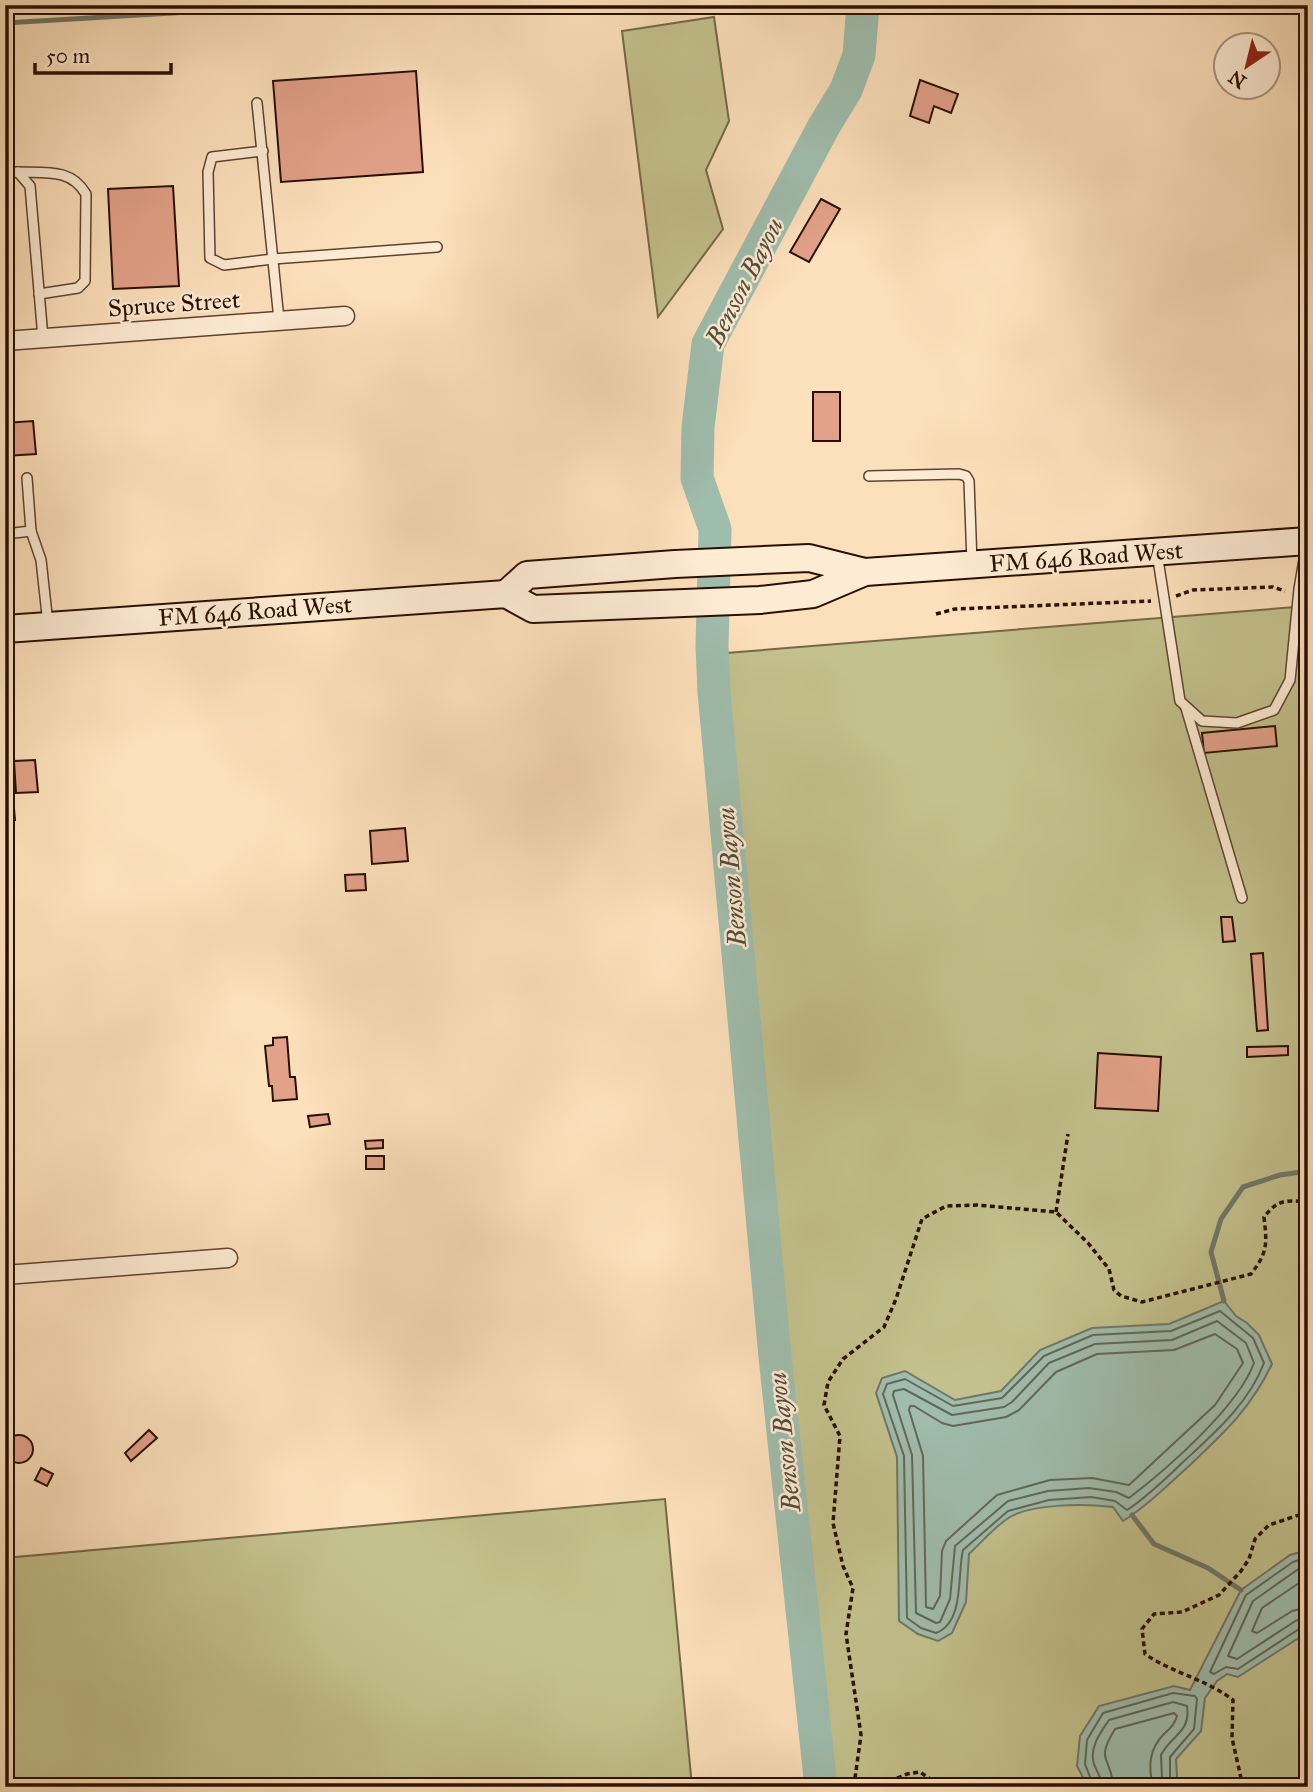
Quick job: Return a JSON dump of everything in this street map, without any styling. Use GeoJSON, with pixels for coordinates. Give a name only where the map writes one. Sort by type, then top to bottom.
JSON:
{"type":"FeatureCollection","features":[{"type":"Feature","properties":{"kind":"main road","name":"FM 646 Road West"},"geometry":{"type":"LineString","coordinates":[[506,594],[527,575],[675,564],[809,558],[865,572],[1308,541]]}},
{"type":"Feature","properties":{"kind":"main road","name":"FM 646 Road West"},"geometry":{"type":"LineString","coordinates":[[5,629],[506,594],[533,609],[760,600],[813,594],[865,572]]}},
{"type":"Feature","properties":{"kind":"street","name":"Spruce Street"},"geometry":{"type":"LineString","coordinates":[[5,341],[345,316]]}},
{"type":"Feature","properties":{"kind":"street"},"geometry":{"type":"LineString","coordinates":[[5,1275],[228,1258]]}},
{"type":"Feature","properties":{"kind":"lane"},"geometry":{"type":"LineString","coordinates":[[257,103],[279,320]]}},
{"type":"Feature","properties":{"kind":"lane"},"geometry":{"type":"LineString","coordinates":[[263,151],[212,157],[210,160],[210,258],[224,265],[273,258],[437,247]]}},
{"type":"Feature","properties":{"kind":"lane"},"geometry":{"type":"LineString","coordinates":[[18,172],[30,187],[43,338]]}},
{"type":"Feature","properties":{"kind":"lane"},"geometry":{"type":"LineString","coordinates":[[5,173],[63,173],[79,183],[86,194],[85,281],[78,288],[39,294]]}},
{"type":"Feature","properties":{"kind":"lane"},"geometry":{"type":"LineString","coordinates":[[869,476],[966,476],[969,481],[972,565]]}},
{"type":"Feature","properties":{"kind":"lane"},"geometry":{"type":"LineString","coordinates":[[27,478],[31,531],[41,560],[49,626]]}},
{"type":"Feature","properties":{"kind":"lane"},"geometry":{"type":"LineString","coordinates":[[5,534],[31,531]]}},
{"type":"Feature","properties":{"kind":"lane"},"geometry":{"type":"LineString","coordinates":[[1157,553],[1180,701],[1202,721],[1237,723],[1274,710],[1290,680],[1299,589],[1308,541]]}},
{"type":"Feature","properties":{"kind":"lane"},"geometry":{"type":"LineString","coordinates":[[1186,706],[1242,898]]}},
{"type":"Feature","properties":{"kind":"path"},"geometry":{"type":"LineString","coordinates":[[936,614],[955,609],[1166,599],[1192,590],[1273,587],[1284,591],[1299,589]]}},
{"type":"Feature","properties":{"kind":"path"},"geometry":{"type":"LineString","coordinates":[[1056,1212],[1068,1134]]}},
{"type":"Feature","properties":{"kind":"path"},"geometry":{"type":"LineString","coordinates":[[937,1787],[936,1783],[920,1772],[881,1785],[862,1785],[855,1778],[861,1735],[846,1634],[853,1588],[843,1566],[833,1523],[840,1436],[824,1405],[828,1381],[844,1359],[884,1327],[922,1219],[946,1206],[977,1205],[1056,1212],[1088,1242],[1109,1269],[1114,1290],[1121,1296],[1142,1302],[1251,1274],[1268,1246],[1264,1217],[1275,1204],[1289,1200],[1308,1202]]}},
{"type":"Feature","properties":{"kind":"path"},"geometry":{"type":"LineString","coordinates":[[1242,1787],[1232,1738],[1233,1700],[1222,1691],[1158,1663],[1145,1654],[1143,1629],[1154,1614],[1182,1612],[1219,1595],[1241,1571],[1249,1559],[1255,1539],[1269,1525],[1308,1512]]}},
{"type":"Feature","properties":{"kind":"shaded area"},"geometry":{"type":"Polygon","coordinates":[[[714,17],[729,121],[706,170],[723,229],[658,317],[622,31],[714,17]]]}},
{"type":"Feature","properties":{"kind":"shaded area"},"geometry":{"type":"Polygon","coordinates":[[[1308,606],[1308,1787],[819,1787],[714,654],[1308,606]]]}},
{"type":"Feature","properties":{"kind":"shaded area"},"geometry":{"type":"Polygon","coordinates":[[[665,1499],[692,1787],[5,1787],[5,1558],[665,1499]]]}},
{"type":"Feature","properties":{"kind":"water"},"geometry":{"type":"Polygon","coordinates":[[[1224,1301],[1236,1316],[1259,1335],[1272,1364],[1246,1407],[1215,1441],[1158,1494],[1123,1521],[1113,1507],[1075,1505],[1032,1509],[1004,1521],[969,1554],[966,1602],[952,1633],[938,1641],[918,1634],[899,1621],[897,1457],[876,1393],[882,1378],[905,1371],[955,1400],[1001,1391],[1040,1350],[1092,1328],[1169,1324],[1224,1301]]]}},
{"type":"Feature","properties":{"kind":"water"},"geometry":{"type":"Polygon","coordinates":[[[1308,1550],[1308,1632],[1238,1677],[1227,1674],[1217,1681],[1205,1698],[1201,1731],[1176,1759],[1177,1777],[1182,1787],[1088,1787],[1077,1766],[1080,1736],[1099,1706],[1174,1686],[1190,1690],[1241,1590],[1290,1555],[1308,1550]]]}},
{"type":"Feature","properties":{"kind":"building"},"geometry":{"type":"Polygon","coordinates":[[[416,71],[423,172],[281,182],[273,81],[416,71]]]}},
{"type":"Feature","properties":{"kind":"building"},"geometry":{"type":"Polygon","coordinates":[[[920,80],[958,94],[951,113],[934,106],[929,123],[910,116],[920,80]]]}},
{"type":"Feature","properties":{"kind":"building"},"geometry":{"type":"Polygon","coordinates":[[[173,186],[179,286],[113,289],[108,189],[173,186]]]}},
{"type":"Feature","properties":{"kind":"building"},"geometry":{"type":"Polygon","coordinates":[[[821,199],[840,209],[809,262],[790,252],[821,199]]]}},
{"type":"Feature","properties":{"kind":"building"},"geometry":{"type":"Polygon","coordinates":[[[813,392],[840,392],[840,441],[813,441],[813,392]]]}},
{"type":"Feature","properties":{"kind":"building"},"geometry":{"type":"Polygon","coordinates":[[[33,421],[36,454],[5,456],[5,423],[33,421]]]}},
{"type":"Feature","properties":{"kind":"building"},"geometry":{"type":"Polygon","coordinates":[[[1275,726],[1277,746],[1204,753],[1202,733],[1275,726]]]}},
{"type":"Feature","properties":{"kind":"building"},"geometry":{"type":"Polygon","coordinates":[[[35,760],[38,792],[16,793],[14,761],[35,760]]]}},
{"type":"Feature","properties":{"kind":"building"},"geometry":{"type":"Polygon","coordinates":[[[5,797],[13,797],[15,820],[5,821],[5,797]]]}},
{"type":"Feature","properties":{"kind":"building"},"geometry":{"type":"Polygon","coordinates":[[[405,828],[408,861],[372,864],[370,831],[405,828]]]}},
{"type":"Feature","properties":{"kind":"building"},"geometry":{"type":"Polygon","coordinates":[[[365,874],[366,890],[346,891],[345,875],[365,874]]]}},
{"type":"Feature","properties":{"kind":"building"},"geometry":{"type":"Polygon","coordinates":[[[1221,917],[1232,917],[1235,941],[1223,942],[1221,917]]]}},
{"type":"Feature","properties":{"kind":"building"},"geometry":{"type":"Polygon","coordinates":[[[1263,953],[1268,1030],[1257,1031],[1251,954],[1263,953]]]}},
{"type":"Feature","properties":{"kind":"building"},"geometry":{"type":"Polygon","coordinates":[[[287,1037],[290,1077],[295,1077],[297,1099],[273,1101],[265,1046],[273,1045],[273,1038],[287,1037]]]}},
{"type":"Feature","properties":{"kind":"building"},"geometry":{"type":"Polygon","coordinates":[[[1288,1046],[1288,1055],[1247,1057],[1247,1047],[1288,1046]]]}},
{"type":"Feature","properties":{"kind":"building"},"geometry":{"type":"Polygon","coordinates":[[[1098,1053],[1161,1057],[1158,1111],[1095,1108],[1098,1053]]]}},
{"type":"Feature","properties":{"kind":"building"},"geometry":{"type":"Polygon","coordinates":[[[328,1114],[330,1124],[310,1127],[308,1116],[328,1114]]]}},
{"type":"Feature","properties":{"kind":"building"},"geometry":{"type":"Polygon","coordinates":[[[383,1140],[383,1148],[366,1149],[365,1141],[383,1140]]]}},
{"type":"Feature","properties":{"kind":"building"},"geometry":{"type":"Polygon","coordinates":[[[366,1156],[384,1156],[384,1169],[366,1169],[366,1156]]]}},
{"type":"Feature","properties":{"kind":"building"},"geometry":{"type":"Polygon","coordinates":[[[149,1430],[157,1438],[131,1461],[125,1453],[149,1430]]]}},
{"type":"Feature","properties":{"kind":"building"},"geometry":{"type":"Polygon","coordinates":[[[19,1435],[29,1439],[33,1449],[29,1459],[19,1463],[9,1459],[5,1449],[9,1439],[19,1435]]]}},
{"type":"Feature","properties":{"kind":"building"},"geometry":{"type":"Polygon","coordinates":[[[41,1468],[53,1474],[47,1486],[35,1480],[41,1468]]]}},
{"type":"Feature","properties":{"kind":"waterway"},"geometry":{"type":"LineString","coordinates":[[5,23],[304,5]]}},
{"type":"Feature","properties":{"kind":"waterway","name":"Benson Bayou"},"geometry":{"type":"LineString","coordinates":[[821,1787],[775,1357],[714,692],[712,646],[715,529],[697,478],[698,427],[708,344],[824,126],[846,90],[859,55],[863,5]]}},
{"type":"Feature","properties":{"kind":"waterway"},"geometry":{"type":"LineString","coordinates":[[1224,1301],[1211,1252],[1221,1219],[1243,1187],[1280,1175],[1308,1171]]}},
{"type":"Feature","properties":{"kind":"waterway"},"geometry":{"type":"LineString","coordinates":[[1132,1515],[1154,1544],[1208,1568],[1241,1590]]}}]}
